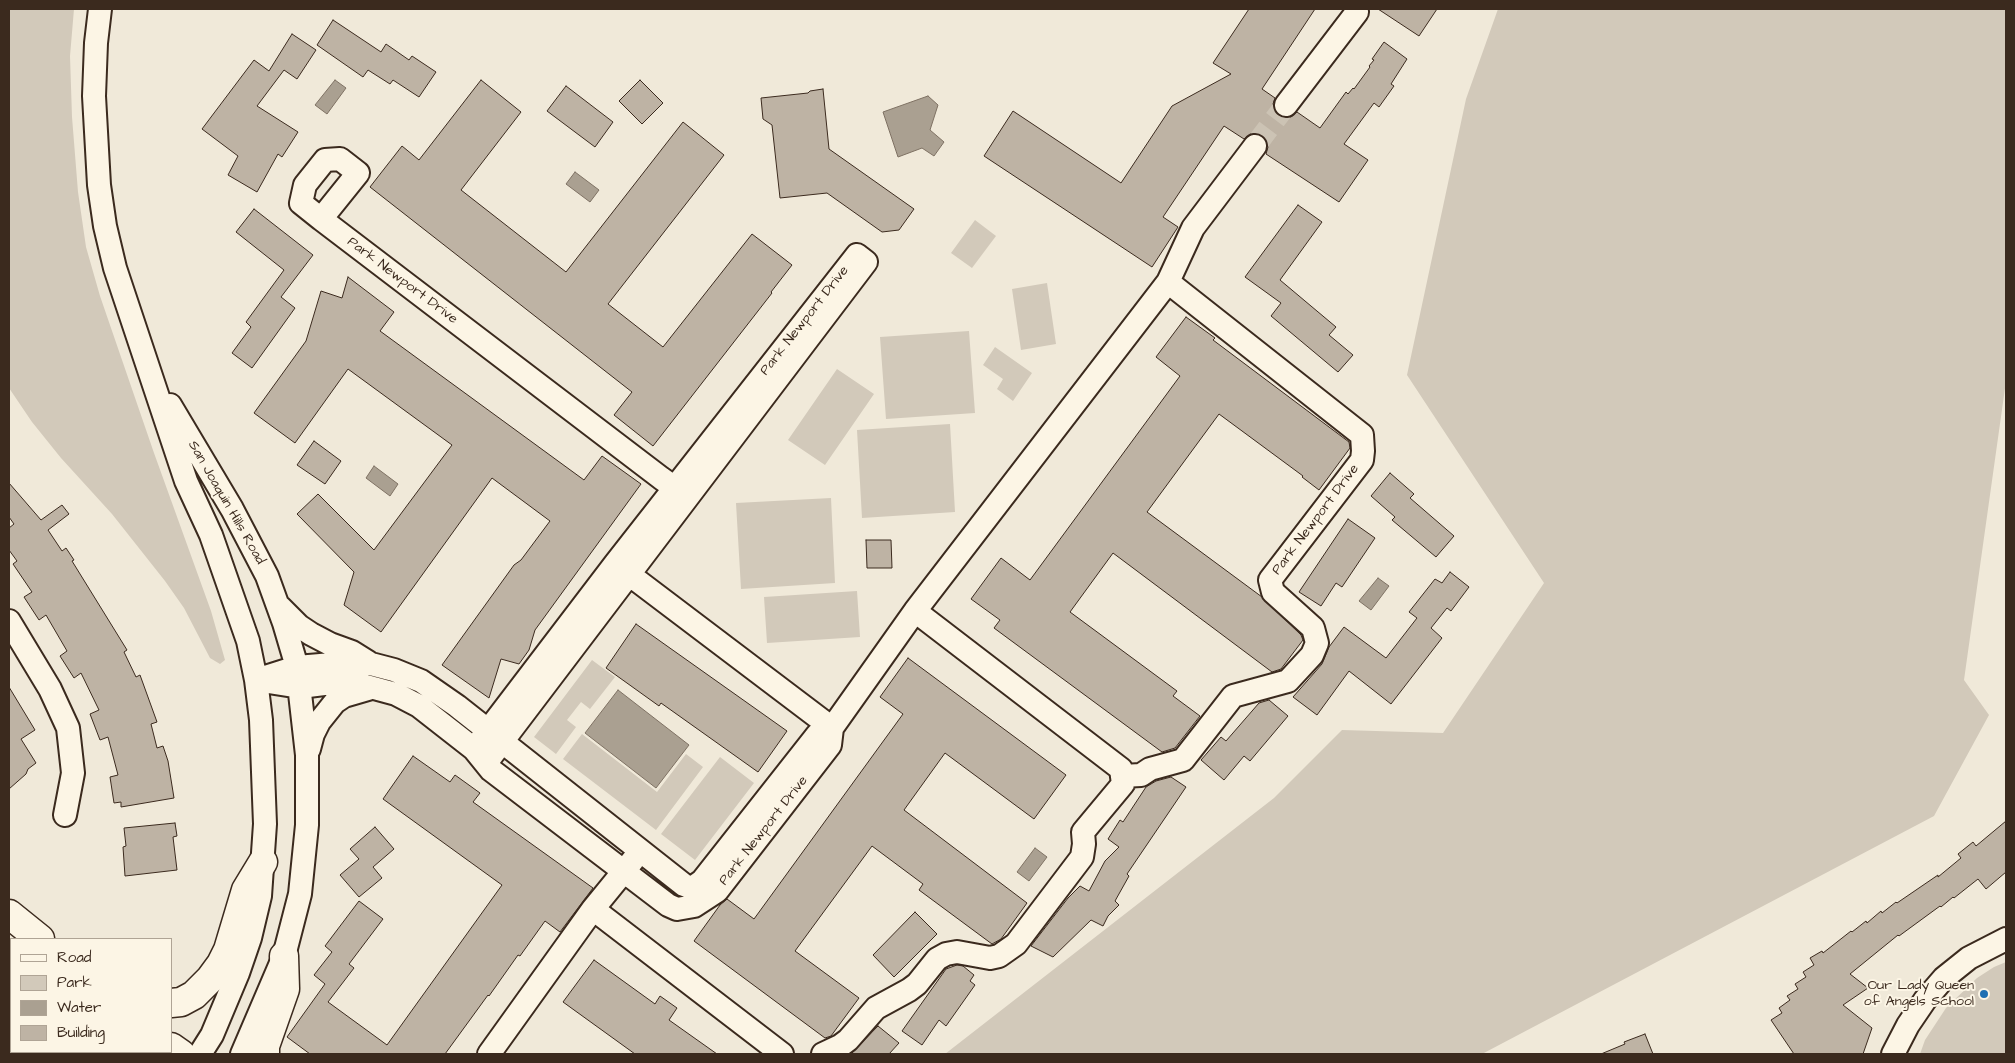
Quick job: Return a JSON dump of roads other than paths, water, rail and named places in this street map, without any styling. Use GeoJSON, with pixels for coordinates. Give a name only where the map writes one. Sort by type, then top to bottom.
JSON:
{"type":"FeatureCollection","features":[{"type":"Feature","properties":{"kind":"main road"},"geometry":{"type":"LineString","coordinates":[[172,1003],[181,1002],[194,995],[210,979],[221,964],[228,950],[246,890],[263,862]]}},
{"type":"Feature","properties":{"kind":"main road"},"geometry":{"type":"LineString","coordinates":[[9,914],[39,938]]}},
{"type":"Feature","properties":{"kind":"main road"},"geometry":{"type":"LineString","coordinates":[[265,1054],[264,1046],[285,989],[284,956]]}},
{"type":"Feature","properties":{"kind":"street","name":"San Joaquin Hills Road"},"geometry":{"type":"LineString","coordinates":[[100,9],[96,43],[94,96],[99,185],[105,226],[115,268],[186,481],[210,534],[248,641],[256,680],[265,781],[263,862],[260,896],[250,938],[223,1010],[212,1035],[200,1054]]}},
{"type":"Feature","properties":{"kind":"street"},"geometry":{"type":"LineString","coordinates":[[1286,105],[1357,12]]}},
{"type":"Feature","properties":{"kind":"street","name":"Park Newport Drive"},"geometry":{"type":"LineString","coordinates":[[693,897],[702,881],[817,735],[832,728],[914,611],[1168,282],[1193,228],[1255,146]]}},
{"type":"Feature","properties":{"kind":"street","name":"Park Newport Drive"},"geometry":{"type":"LineString","coordinates":[[321,219],[681,493]]}},
{"type":"Feature","properties":{"kind":"street","name":"Park Newport Drive"},"geometry":{"type":"LineString","coordinates":[[487,747],[681,493],[866,262],[857,255],[681,493]]}},
{"type":"Feature","properties":{"kind":"street","name":"Park Newport Drive"},"geometry":{"type":"LineString","coordinates":[[1122,776],[1141,775],[1150,769],[1183,760],[1233,696],[1288,681],[1312,655],[1316,643],[1313,628],[1273,592],[1270,580],[1362,460],[1363,450],[1362,434],[1168,282]]}},
{"type":"Feature","properties":{"kind":"street","name":"San Joaquin Hills Road"},"geometry":{"type":"LineString","coordinates":[[147,365],[232,509],[267,576],[298,677],[307,755],[307,824],[300,894],[284,956],[242,1054]]}},
{"type":"Feature","properties":{"kind":"street"},"geometry":{"type":"LineString","coordinates":[[622,569],[832,728]]}},
{"type":"Feature","properties":{"kind":"street"},"geometry":{"type":"LineString","coordinates":[[277,604],[299,626],[311,634],[330,644],[361,656],[371,664]]}},
{"type":"Feature","properties":{"kind":"street"},"geometry":{"type":"LineString","coordinates":[[823,1054],[848,1040],[876,1008],[917,984],[937,960],[946,954],[957,952],[990,958],[999,956],[1016,944],[1082,857],[1083,832],[1123,784],[1121,769],[914,611]]}},
{"type":"Feature","properties":{"kind":"street"},"geometry":{"type":"LineString","coordinates":[[9,621],[50,689],[68,728],[73,773],[65,815]]}},
{"type":"Feature","properties":{"kind":"street"},"geometry":{"type":"LineString","coordinates":[[256,680],[298,677],[348,681],[396,694],[487,747],[640,852],[684,885],[693,897],[677,908],[668,904],[491,770],[487,747],[457,706],[421,682],[394,670],[371,664],[344,663],[298,677]]}},
{"type":"Feature","properties":{"kind":"street"},"geometry":{"type":"LineString","coordinates":[[307,755],[313,734],[327,710],[344,696],[373,687]]}},
{"type":"Feature","properties":{"kind":"street"},"geometry":{"type":"LineString","coordinates":[[489,1054],[593,909],[640,852]]}},
{"type":"Feature","properties":{"kind":"street"},"geometry":{"type":"LineString","coordinates":[[593,909],[782,1054]]}},
{"type":"Feature","properties":{"kind":"street"},"geometry":{"type":"LineString","coordinates":[[1893,1054],[1920,1006],[1944,978],[1969,958],[2006,939]]}},
{"type":"Feature","properties":{"kind":"water"},"geometry":{"type":"Polygon","coordinates":[[[335,80],[346,88],[327,114],[315,105],[335,80]]]}},
{"type":"Feature","properties":{"kind":"water"},"geometry":{"type":"Polygon","coordinates":[[[928,96],[938,105],[930,130],[944,142],[934,156],[922,148],[898,157],[883,112],[928,96]]]}},
{"type":"Feature","properties":{"kind":"water"},"geometry":{"type":"Polygon","coordinates":[[[575,172],[599,190],[590,202],[566,184],[575,172]]]}},
{"type":"Feature","properties":{"kind":"water"},"geometry":{"type":"Polygon","coordinates":[[[374,466],[398,484],[390,496],[366,478],[374,466]]]}},
{"type":"Feature","properties":{"kind":"water"},"geometry":{"type":"Polygon","coordinates":[[[1378,578],[1389,586],[1371,610],[1359,601],[1378,578]]]}},
{"type":"Feature","properties":{"kind":"water"},"geometry":{"type":"Polygon","coordinates":[[[618,690],[689,745],[656,788],[585,733],[618,690]]]}},
{"type":"Feature","properties":{"kind":"water"},"geometry":{"type":"Polygon","coordinates":[[[1035,848],[1047,857],[1029,881],[1017,872],[1035,848]]]}},
{"type":"Feature","properties":{"kind":"tunnel"},"geometry":{"type":"LineString","coordinates":[[1255,146],[1286,105]]}},
{"type":"Feature","properties":{"kind":"place","name":"Our Lady Queen of Angels School"},"geometry":{"type":"Point","coordinates":[1984,994]}}]}
